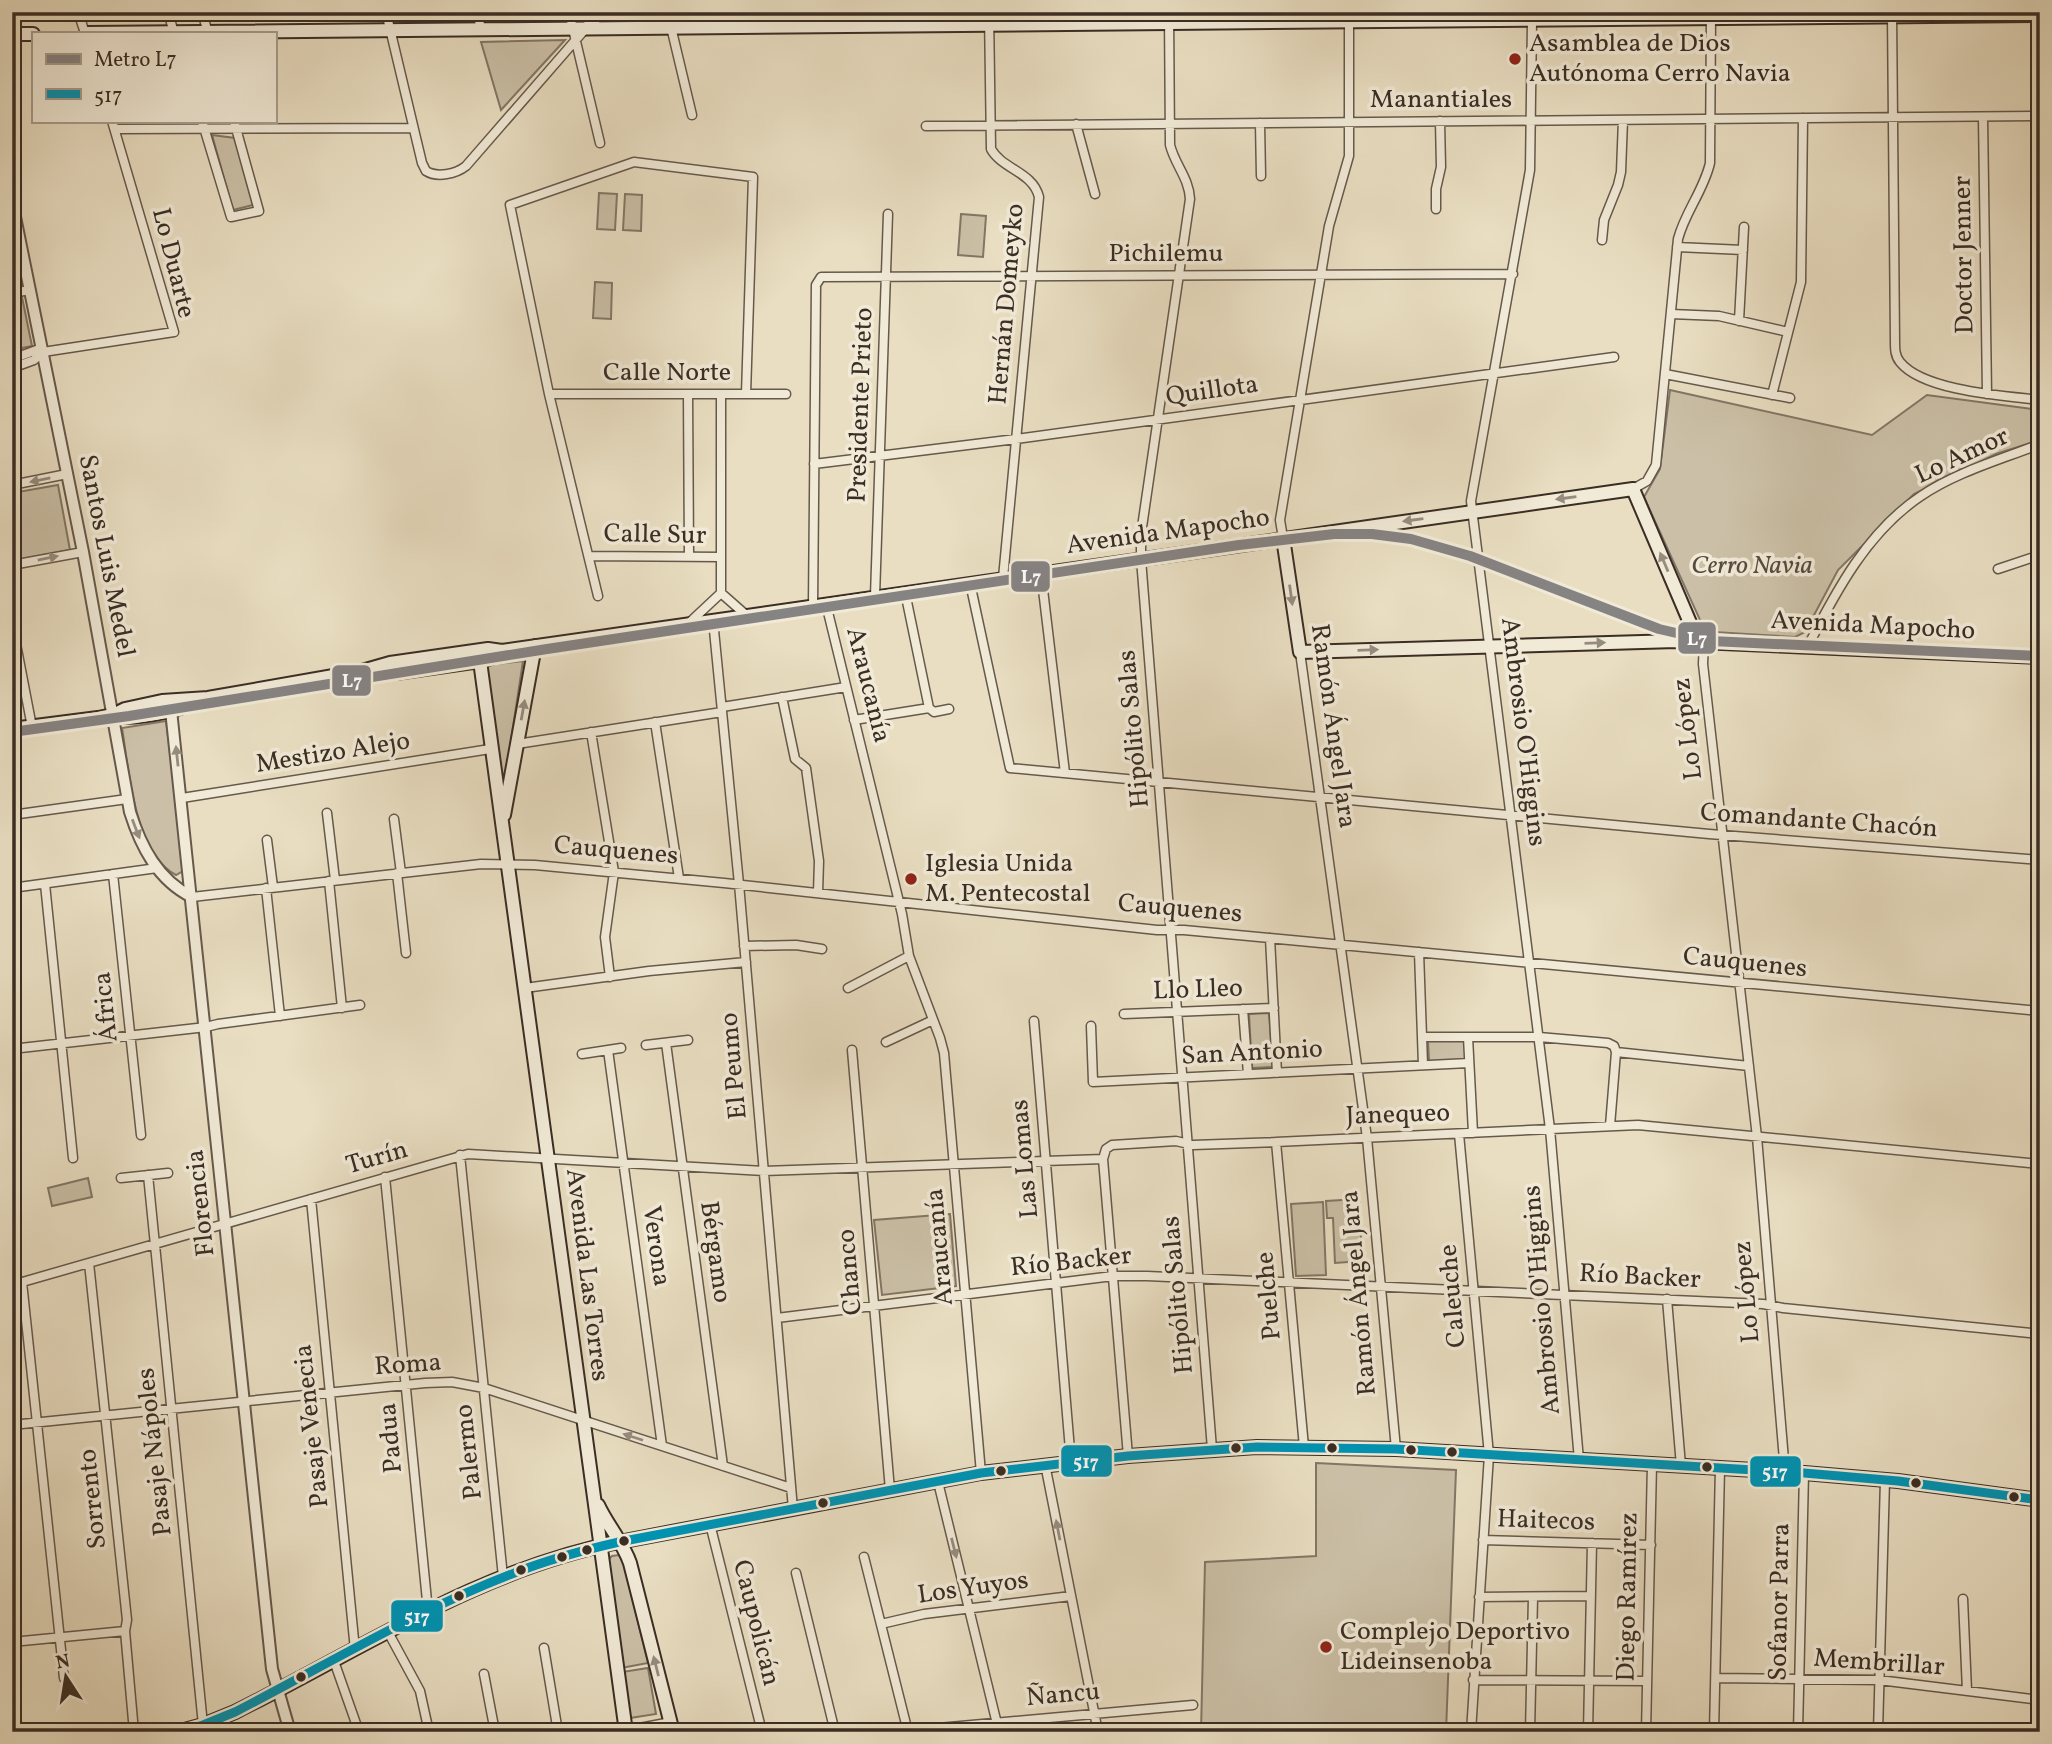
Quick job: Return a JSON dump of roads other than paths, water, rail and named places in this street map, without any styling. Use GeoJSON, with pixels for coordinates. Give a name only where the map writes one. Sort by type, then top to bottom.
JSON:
{"type":"FeatureCollection","features":[{"type":"Feature","properties":{"kind":"main road"},"geometry":{"type":"LineString","coordinates":[[208,32],[895,26],[989,19],[2040,15]]}},
{"type":"Feature","properties":{"kind":"main road"},"geometry":{"type":"LineString","coordinates":[[12,34],[32,34]]}},
{"type":"Feature","properties":{"kind":"main road","name":"Avenida Mapocho"},"geometry":{"type":"LineString","coordinates":[[12,729],[113,715],[125,709],[208,698],[362,671],[390,663],[483,650],[502,651],[1633,489]]}},
{"type":"Feature","properties":{"kind":"main road","name":"Lo López"},"geometry":{"type":"LineString","coordinates":[[1633,489],[1691,625],[1704,642]]}},
{"type":"Feature","properties":{"kind":"main road","name":"Ramón Ángel Jara"},"geometry":{"type":"LineString","coordinates":[[1283,538],[1300,652]]}},
{"type":"Feature","properties":{"kind":"main road"},"geometry":{"type":"LineString","coordinates":[[1676,641],[1691,625]]}},
{"type":"Feature","properties":{"kind":"main road","name":"Avenida Mapocho"},"geometry":{"type":"LineString","coordinates":[[1300,652],[1676,641],[2040,657]]}},
{"type":"Feature","properties":{"kind":"main road","name":"Avenida Las Torres"},"geometry":{"type":"LineString","coordinates":[[502,825],[535,646]]}},
{"type":"Feature","properties":{"kind":"main road","name":"Avenida Mapocho"},"geometry":{"type":"LineString","coordinates":[[362,671],[386,674],[480,661],[502,651]]}},
{"type":"Feature","properties":{"kind":"main road","name":"Avenida Las Torres"},"geometry":{"type":"LineString","coordinates":[[480,661],[624,1731]]}},
{"type":"Feature","properties":{"kind":"main road"},"geometry":{"type":"LineString","coordinates":[[185,1731],[278,1691],[428,1611],[503,1577],[561,1556],[600,1545],[710,1524],[1045,1464],[1212,1449],[1396,1449],[1804,1473],[1885,1480],[2040,1500]]}},
{"type":"Feature","properties":{"kind":"main road"},"geometry":{"type":"LineString","coordinates":[[592,1487],[605,1520],[630,1563],[672,1727]]}},
{"type":"Feature","properties":{"kind":"street"},"geometry":{"type":"LineString","coordinates":[[78,12],[86,32]]}},
{"type":"Feature","properties":{"kind":"street"},"geometry":{"type":"LineString","coordinates":[[168,12],[174,32]]}},
{"type":"Feature","properties":{"kind":"street"},"geometry":{"type":"LineString","coordinates":[[202,12],[208,32]]}},
{"type":"Feature","properties":{"kind":"street"},"geometry":{"type":"LineString","coordinates":[[386,12],[423,167],[428,173],[435,175],[456,172],[466,166],[603,12]]}},
{"type":"Feature","properties":{"kind":"street"},"geometry":{"type":"LineString","coordinates":[[477,12],[481,29]]}},
{"type":"Feature","properties":{"kind":"street"},"geometry":{"type":"LineString","coordinates":[[569,12],[600,143]]}},
{"type":"Feature","properties":{"kind":"street"},"geometry":{"type":"LineString","coordinates":[[587,27],[589,12]]}},
{"type":"Feature","properties":{"kind":"street"},"geometry":{"type":"LineString","coordinates":[[883,12],[895,26]]}},
{"type":"Feature","properties":{"kind":"street"},"geometry":{"type":"LineString","coordinates":[[1892,14],[1897,356],[1904,366],[1932,381],[1987,394],[2040,400]]}},
{"type":"Feature","properties":{"kind":"street"},"geometry":{"type":"LineString","coordinates":[[1633,489],[1647,481],[1656,465],[1677,247],[1683,223],[1708,172],[1712,119],[1711,15]]}},
{"type":"Feature","properties":{"kind":"street","name":"Ambrosio O'Higgins"},"geometry":{"type":"LineString","coordinates":[[1532,16],[1530,170],[1472,488],[1472,512],[1550,1129],[1579,1460]]}},
{"type":"Feature","properties":{"kind":"street","name":"Ramón Ángel Jara"},"geometry":{"type":"LineString","coordinates":[[1283,538],[1280,520],[1331,216],[1349,156],[1349,17]]}},
{"type":"Feature","properties":{"kind":"street","name":"Hipólito Salas"},"geometry":{"type":"LineString","coordinates":[[1169,18],[1172,151],[1186,177],[1190,199],[1141,534],[1141,559],[1212,1449]]}},
{"type":"Feature","properties":{"kind":"street","name":"Hernán Domeyko"},"geometry":{"type":"LineString","coordinates":[[989,19],[990,145],[995,156],[1029,180],[1038,191],[1039,202],[1003,578]]}},
{"type":"Feature","properties":{"kind":"street"},"geometry":{"type":"LineString","coordinates":[[670,27],[692,115]]}},
{"type":"Feature","properties":{"kind":"street","name":"Manantiales"},"geometry":{"type":"LineString","coordinates":[[926,126],[2040,116]]}},
{"type":"Feature","properties":{"kind":"street","name":"Doctor Jenner"},"geometry":{"type":"LineString","coordinates":[[1983,117],[1987,394]]}},
{"type":"Feature","properties":{"kind":"street"},"geometry":{"type":"LineString","coordinates":[[1772,395],[1801,282],[1803,118]]}},
{"type":"Feature","properties":{"kind":"street"},"geometry":{"type":"LineString","coordinates":[[1602,240],[1604,220],[1618,185],[1623,120]]}},
{"type":"Feature","properties":{"kind":"street"},"geometry":{"type":"LineString","coordinates":[[1436,209],[1436,189],[1441,162],[1440,121]]}},
{"type":"Feature","properties":{"kind":"street"},"geometry":{"type":"LineString","coordinates":[[1260,123],[1261,176]]}},
{"type":"Feature","properties":{"kind":"street"},"geometry":{"type":"LineString","coordinates":[[1076,124],[1095,194]]}},
{"type":"Feature","properties":{"kind":"street"},"geometry":{"type":"LineString","coordinates":[[114,125],[413,128]]}},
{"type":"Feature","properties":{"kind":"street","name":"Lo Duarte"},"geometry":{"type":"LineString","coordinates":[[42,350],[174,332],[114,125]]}},
{"type":"Feature","properties":{"kind":"street"},"geometry":{"type":"LineString","coordinates":[[204,125],[231,217],[259,211],[236,125]]}},
{"type":"Feature","properties":{"kind":"street"},"geometry":{"type":"LineString","coordinates":[[598,596],[549,394],[510,205],[634,162],[753,177],[746,394]]}},
{"type":"Feature","properties":{"kind":"street","name":"Santos Luis Medel"},"geometry":{"type":"LineString","coordinates":[[12,202],[83,552],[127,799],[139,837],[157,869],[175,887],[192,897]]}},
{"type":"Feature","properties":{"kind":"street","name":"Presidente Prieto"},"geometry":{"type":"LineString","coordinates":[[875,596],[888,214]]}},
{"type":"Feature","properties":{"kind":"street"},"geometry":{"type":"LineString","coordinates":[[1739,321],[1744,227]]}},
{"type":"Feature","properties":{"kind":"street"},"geometry":{"type":"LineString","coordinates":[[1677,247],[1743,250]]}},
{"type":"Feature","properties":{"kind":"street","name":"Pichilemu"},"geometry":{"type":"LineString","coordinates":[[819,279],[825,276],[1513,274]]}},
{"type":"Feature","properties":{"kind":"street","name":"Araucanía"},"geometry":{"type":"LineString","coordinates":[[819,279],[816,285],[814,464],[820,605],[855,720],[899,902],[909,956],[944,1053],[981,1474]]}},
{"type":"Feature","properties":{"kind":"street"},"geometry":{"type":"LineString","coordinates":[[12,293],[30,290]]}},
{"type":"Feature","properties":{"kind":"street"},"geometry":{"type":"LineString","coordinates":[[1671,314],[1707,315],[1788,332]]}},
{"type":"Feature","properties":{"kind":"street"},"geometry":{"type":"LineString","coordinates":[[12,359],[42,350]]}},
{"type":"Feature","properties":{"kind":"street"},"geometry":{"type":"LineString","coordinates":[[12,368],[34,360],[42,350]]}},
{"type":"Feature","properties":{"kind":"street","name":"Quillota"},"geometry":{"type":"LineString","coordinates":[[814,464],[1614,357]]}},
{"type":"Feature","properties":{"kind":"street"},"geometry":{"type":"LineString","coordinates":[[1665,374],[1790,398]]}},
{"type":"Feature","properties":{"kind":"street","name":"Calle Norte"},"geometry":{"type":"LineString","coordinates":[[549,394],[786,394]]}},
{"type":"Feature","properties":{"kind":"street"},"geometry":{"type":"LineString","coordinates":[[688,394],[689,555]]}},
{"type":"Feature","properties":{"kind":"street"},"geometry":{"type":"LineString","coordinates":[[689,623],[721,593],[721,394]]}},
{"type":"Feature","properties":{"kind":"street","name":"Lo Amor"},"geometry":{"type":"LineString","coordinates":[[1808,646],[1835,594],[1853,567],[1889,524],[1911,503],[1947,482],[2040,444]]}},
{"type":"Feature","properties":{"kind":"street"},"geometry":{"type":"LineString","coordinates":[[12,485],[67,474]]}},
{"type":"Feature","properties":{"kind":"street"},"geometry":{"type":"LineString","coordinates":[[12,565],[83,552]]}},
{"type":"Feature","properties":{"kind":"street"},"geometry":{"type":"LineString","coordinates":[[1998,569],[2040,555]]}},
{"type":"Feature","properties":{"kind":"street","name":"Calle Sur"},"geometry":{"type":"LineString","coordinates":[[589,556],[721,557]]}},
{"type":"Feature","properties":{"kind":"street"},"geometry":{"type":"LineString","coordinates":[[1041,573],[1065,773]]}},
{"type":"Feature","properties":{"kind":"street","name":"Comandante Chacón"},"geometry":{"type":"LineString","coordinates":[[970,583],[1010,768],[1511,815],[2040,860]]}},
{"type":"Feature","properties":{"kind":"street"},"geometry":{"type":"LineString","coordinates":[[905,592],[929,708]]}},
{"type":"Feature","properties":{"kind":"street"},"geometry":{"type":"LineString","coordinates":[[721,593],[746,615]]}},
{"type":"Feature","properties":{"kind":"street","name":"El Peumo"},"geometry":{"type":"LineString","coordinates":[[713,620],[739,884],[793,1509]]}},
{"type":"Feature","properties":{"kind":"street"},"geometry":{"type":"LineString","coordinates":[[12,624],[32,727]]}},
{"type":"Feature","properties":{"kind":"street","name":"Lo López"},"geometry":{"type":"LineString","coordinates":[[1704,642],[1703,664],[1756,1137],[1785,1472]]}},
{"type":"Feature","properties":{"kind":"street","name":"Ramón Ángel Jara"},"geometry":{"type":"LineString","coordinates":[[1300,652],[1367,1138],[1396,1449]]}},
{"type":"Feature","properties":{"kind":"street"},"geometry":{"type":"LineString","coordinates":[[517,744],[846,687]]}},
{"type":"Feature","properties":{"kind":"street"},"geometry":{"type":"LineString","coordinates":[[782,697],[795,759],[805,765],[807,771],[819,861],[818,893]]}},
{"type":"Feature","properties":{"kind":"street","name":"Florencia"},"geometry":{"type":"LineString","coordinates":[[167,705],[182,798],[271,1656],[290,1732]]}},
{"type":"Feature","properties":{"kind":"street"},"geometry":{"type":"LineString","coordinates":[[855,720],[929,708],[932,711],[948,709]]}},
{"type":"Feature","properties":{"kind":"street"},"geometry":{"type":"LineString","coordinates":[[655,722],[679,878]]}},
{"type":"Feature","properties":{"kind":"street"},"geometry":{"type":"LineString","coordinates":[[591,732],[614,872],[605,930],[610,976]]}},
{"type":"Feature","properties":{"kind":"street","name":"Mestizo Alejo"},"geometry":{"type":"LineString","coordinates":[[182,798],[490,749]]}},
{"type":"Feature","properties":{"kind":"street"},"geometry":{"type":"LineString","coordinates":[[12,815],[127,799]]}},
{"type":"Feature","properties":{"kind":"street"},"geometry":{"type":"LineString","coordinates":[[327,813],[342,1008]]}},
{"type":"Feature","properties":{"kind":"street"},"geometry":{"type":"LineString","coordinates":[[394,820],[406,953]]}},
{"type":"Feature","properties":{"kind":"street"},"geometry":{"type":"LineString","coordinates":[[267,840],[280,1016]]}},
{"type":"Feature","properties":{"kind":"street","name":"Cauquenes"},"geometry":{"type":"LineString","coordinates":[[192,897],[507,863],[739,884],[1170,930],[2040,1011]]}},
{"type":"Feature","properties":{"kind":"street"},"geometry":{"type":"LineString","coordinates":[[12,888],[157,869]]}},
{"type":"Feature","properties":{"kind":"street","name":"África"},"geometry":{"type":"LineString","coordinates":[[113,874],[141,1135]]}},
{"type":"Feature","properties":{"kind":"street"},"geometry":{"type":"LineString","coordinates":[[45,884],[73,1158]]}},
{"type":"Feature","properties":{"kind":"street"},"geometry":{"type":"LineString","coordinates":[[1270,938],[1277,1073]]}},
{"type":"Feature","properties":{"kind":"street"},"geometry":{"type":"LineString","coordinates":[[744,946],[796,945],[822,949]]}},
{"type":"Feature","properties":{"kind":"street"},"geometry":{"type":"LineString","coordinates":[[1419,953],[1423,1065]]}},
{"type":"Feature","properties":{"kind":"street"},"geometry":{"type":"LineString","coordinates":[[848,988],[909,956]]}},
{"type":"Feature","properties":{"kind":"street"},"geometry":{"type":"LineString","coordinates":[[525,988],[746,962]]}},
{"type":"Feature","properties":{"kind":"street"},"geometry":{"type":"LineString","coordinates":[[12,1049],[360,1006]]}},
{"type":"Feature","properties":{"kind":"street","name":"Llo Lleo"},"geometry":{"type":"LineString","coordinates":[[1124,1014],[1274,1008]]}},
{"type":"Feature","properties":{"kind":"street"},"geometry":{"type":"LineString","coordinates":[[1243,1009],[1248,1074]]}},
{"type":"Feature","properties":{"kind":"street"},"geometry":{"type":"LineString","coordinates":[[887,1042],[933,1020]]}},
{"type":"Feature","properties":{"kind":"street","name":"Las Lomas"},"geometry":{"type":"LineString","coordinates":[[1034,1021],[1071,1462]]}},
{"type":"Feature","properties":{"kind":"street","name":"San Antonio"},"geometry":{"type":"LineString","coordinates":[[1091,1026],[1093,1082],[1469,1063]]}},
{"type":"Feature","properties":{"kind":"street"},"geometry":{"type":"LineString","coordinates":[[1423,1037],[1539,1037],[1608,1043],[1614,1046],[1616,1052],[1610,1126]]}},
{"type":"Feature","properties":{"kind":"street"},"geometry":{"type":"LineString","coordinates":[[1468,1037],[1473,1133]]}},
{"type":"Feature","properties":{"kind":"street"},"geometry":{"type":"LineString","coordinates":[[646,1045],[688,1040]]}},
{"type":"Feature","properties":{"kind":"street","name":"Bérgamo"},"geometry":{"type":"LineString","coordinates":[[666,1043],[723,1466]]}},
{"type":"Feature","properties":{"kind":"street"},"geometry":{"type":"LineString","coordinates":[[582,1054],[621,1048]]}},
{"type":"Feature","properties":{"kind":"street","name":"Verona"},"geometry":{"type":"LineString","coordinates":[[608,1050],[662,1447]]}},
{"type":"Feature","properties":{"kind":"street","name":"Chanco"},"geometry":{"type":"LineString","coordinates":[[852,1050],[890,1490]]}},
{"type":"Feature","properties":{"kind":"street"},"geometry":{"type":"LineString","coordinates":[[1616,1052],[1749,1066]]}},
{"type":"Feature","properties":{"kind":"street","name":"Janequeo"},"geometry":{"type":"LineString","coordinates":[[764,1171],[1102,1159],[1106,1149],[1116,1145],[1176,1141],[1276,1142],[1610,1126],[1654,1126],[2040,1164]]}},
{"type":"Feature","properties":{"kind":"street","name":"Caleuche"},"geometry":{"type":"LineString","coordinates":[[1459,1134],[1489,1455],[1471,1732]]}},
{"type":"Feature","properties":{"kind":"street","name":"Puelche"},"geometry":{"type":"LineString","coordinates":[[1276,1142],[1304,1447]]}},
{"type":"Feature","properties":{"kind":"street","name":"Turín"},"geometry":{"type":"LineString","coordinates":[[12,1284],[460,1155],[482,1154],[764,1171]]}},
{"type":"Feature","properties":{"kind":"street","name":"Palermo"},"geometry":{"type":"LineString","coordinates":[[460,1155],[503,1577]]}},
{"type":"Feature","properties":{"kind":"street"},"geometry":{"type":"LineString","coordinates":[[1102,1159],[1128,1455]]}},
{"type":"Feature","properties":{"kind":"street"},"geometry":{"type":"LineString","coordinates":[[121,1178],[168,1173]]}},
{"type":"Feature","properties":{"kind":"street","name":"Pasaje Nápoles"},"geometry":{"type":"LineString","coordinates":[[148,1175],[203,1725]]}},
{"type":"Feature","properties":{"kind":"street","name":"Padua"},"geometry":{"type":"LineString","coordinates":[[385,1177],[428,1611]]}},
{"type":"Feature","properties":{"kind":"street","name":"Pasaje Venecia"},"geometry":{"type":"LineString","coordinates":[[311,1199],[355,1650]]}},
{"type":"Feature","properties":{"kind":"street","name":"Sorrento"},"geometry":{"type":"LineString","coordinates":[[89,1263],[127,1620],[125,1631],[134,1732]]}},
{"type":"Feature","properties":{"kind":"street","name":"Río Backer"},"geometry":{"type":"LineString","coordinates":[[777,1318],[1113,1276],[1667,1299],[1771,1306],[2040,1334]]}},
{"type":"Feature","properties":{"kind":"street"},"geometry":{"type":"LineString","coordinates":[[22,1282],[64,1678]]}},
{"type":"Feature","properties":{"kind":"street"},"geometry":{"type":"LineString","coordinates":[[1667,1299],[1681,1466]]}},
{"type":"Feature","properties":{"kind":"street","name":"Roma"},"geometry":{"type":"LineString","coordinates":[[12,1425],[407,1384],[452,1382],[484,1388],[791,1488]]}},
{"type":"Feature","properties":{"kind":"street"},"geometry":{"type":"LineString","coordinates":[[1045,1464],[1098,1732]]}},
{"type":"Feature","properties":{"kind":"street","name":"Diego Ramírez"},"geometry":{"type":"LineString","coordinates":[[1646,1732],[1653,1464]]}},
{"type":"Feature","properties":{"kind":"street"},"geometry":{"type":"LineString","coordinates":[[1714,1732],[1720,1468]]}},
{"type":"Feature","properties":{"kind":"street","name":"Sofanor Parra"},"geometry":{"type":"LineString","coordinates":[[1798,1732],[1804,1473]]}},
{"type":"Feature","properties":{"kind":"street"},"geometry":{"type":"LineString","coordinates":[[1878,1732],[1885,1480]]}},
{"type":"Feature","properties":{"kind":"street"},"geometry":{"type":"LineString","coordinates":[[938,1482],[999,1732]]}},
{"type":"Feature","properties":{"kind":"street","name":"Caupolicán"},"geometry":{"type":"LineString","coordinates":[[710,1524],[762,1732]]}},
{"type":"Feature","properties":{"kind":"street","name":"Haitecos"},"geometry":{"type":"LineString","coordinates":[[1483,1541],[1651,1545]]}},
{"type":"Feature","properties":{"kind":"street"},"geometry":{"type":"LineString","coordinates":[[1588,1732],[1592,1544]]}},
{"type":"Feature","properties":{"kind":"street"},"geometry":{"type":"LineString","coordinates":[[864,1557],[908,1731]]}},
{"type":"Feature","properties":{"kind":"street"},"geometry":{"type":"LineString","coordinates":[[796,1573],[835,1732]]}},
{"type":"Feature","properties":{"kind":"street","name":"Los Yuyos"},"geometry":{"type":"LineString","coordinates":[[881,1624],[924,1614],[1071,1596]]}},
{"type":"Feature","properties":{"kind":"street"},"geometry":{"type":"LineString","coordinates":[[1479,1597],[1591,1596]]}},
{"type":"Feature","properties":{"kind":"street"},"geometry":{"type":"LineString","coordinates":[[1530,1732],[1533,1597]]}},
{"type":"Feature","properties":{"kind":"street"},"geometry":{"type":"LineString","coordinates":[[1963,1599],[1967,1691]]}},
{"type":"Feature","properties":{"kind":"street"},"geometry":{"type":"LineString","coordinates":[[12,1642],[125,1631]]}},
{"type":"Feature","properties":{"kind":"street"},"geometry":{"type":"LineString","coordinates":[[388,1632],[419,1691],[429,1732]]}},
{"type":"Feature","properties":{"kind":"street"},"geometry":{"type":"LineString","coordinates":[[544,1648],[558,1732]]}},
{"type":"Feature","properties":{"kind":"street"},"geometry":{"type":"LineString","coordinates":[[334,1661],[359,1732]]}},
{"type":"Feature","properties":{"kind":"street"},"geometry":{"type":"LineString","coordinates":[[484,1674],[495,1732]]}},
{"type":"Feature","properties":{"kind":"street","name":"Membrillar"},"geometry":{"type":"LineString","coordinates":[[1716,1678],[1879,1680],[2040,1700]]}},
{"type":"Feature","properties":{"kind":"street"},"geometry":{"type":"LineString","coordinates":[[1473,1680],[1647,1681]]}},
{"type":"Feature","properties":{"kind":"street","name":"Ñancu"},"geometry":{"type":"LineString","coordinates":[[894,1732],[1193,1704]]}},
{"type":"Feature","properties":{"kind":"street"},"geometry":{"type":"LineString","coordinates":[[624,1731],[672,1727]]}},
{"type":"Feature","properties":{"kind":"metro line","name":"L7"},"geometry":{"type":"LineString","coordinates":[[12,732],[1239,545],[1334,534],[1372,534],[1411,539],[1470,556],[1659,629],[1711,641],[2040,656]]}},
{"type":"Feature","properties":{"kind":"place","name":"Asamblea de Dios Autónoma Cerro Navia"},"geometry":{"type":"Point","coordinates":[1515,59]}},
{"type":"Feature","properties":{"kind":"place","name":"Iglesia Unida M. Pentecostal"},"geometry":{"type":"Point","coordinates":[911,879]}},
{"type":"Feature","properties":{"kind":"place","name":"Complejo Deportivo Lideinsenoba"},"geometry":{"type":"Point","coordinates":[1326,1647]}},
{"type":"Feature","properties":{"kind":"park label","name":"Cerro Navia"},"geometry":{"type":"Point","coordinates":[1752,566]}}]}
